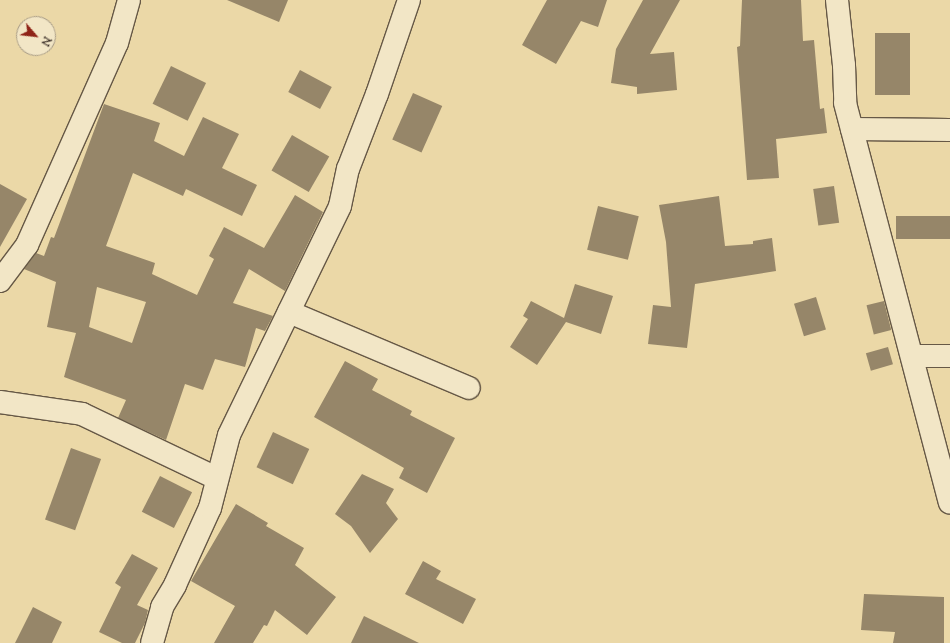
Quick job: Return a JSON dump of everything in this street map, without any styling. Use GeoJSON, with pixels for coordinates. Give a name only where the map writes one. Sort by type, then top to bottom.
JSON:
{"type":"FeatureCollection","features":[{"type":"Feature","properties":{"kind":"street"},"geometry":{"type":"LineString","coordinates":[[0,281],[27,245],[117,43],[129,0]]}},
{"type":"Feature","properties":{"kind":"street"},"geometry":{"type":"LineString","coordinates":[[152,643],[162,607],[175,585],[210,508],[216,478],[229,435],[340,206],[348,169],[377,94],[409,0]]}},
{"type":"Feature","properties":{"kind":"street"},"geometry":{"type":"LineString","coordinates":[[837,0],[844,65],[845,103],[950,502]]}},
{"type":"Feature","properties":{"kind":"street"},"geometry":{"type":"LineString","coordinates":[[852,129],[950,130]]}},
{"type":"Feature","properties":{"kind":"street"},"geometry":{"type":"LineString","coordinates":[[289,312],[469,388]]}},
{"type":"Feature","properties":{"kind":"street"},"geometry":{"type":"LineString","coordinates":[[912,356],[950,356]]}},
{"type":"Feature","properties":{"kind":"street"},"geometry":{"type":"LineString","coordinates":[[0,402],[82,414],[216,478]]}},
{"type":"Feature","properties":{"kind":"building"},"geometry":{"type":"Polygon","coordinates":[[[227,0],[288,0],[279,22],[227,0]]]}},
{"type":"Feature","properties":{"kind":"building"},"geometry":{"type":"Polygon","coordinates":[[[547,0],[607,0],[598,27],[581,21],[556,64],[522,45],[547,0]]]}},
{"type":"Feature","properties":{"kind":"building"},"geometry":{"type":"Polygon","coordinates":[[[643,0],[680,0],[650,54],[674,52],[677,90],[637,94],[637,87],[611,83],[616,49],[643,0]]]}},
{"type":"Feature","properties":{"kind":"building"},"geometry":{"type":"Polygon","coordinates":[[[742,0],[801,0],[803,41],[814,40],[820,109],[824,108],[827,133],[776,139],[779,178],[747,180],[737,47],[740,46],[742,0]]]}},
{"type":"Feature","properties":{"kind":"building"},"geometry":{"type":"Polygon","coordinates":[[[875,33],[910,33],[910,95],[875,95],[875,33]]]}},
{"type":"Feature","properties":{"kind":"building"},"geometry":{"type":"Polygon","coordinates":[[[171,66],[206,83],[188,121],[153,104],[171,66]]]}},
{"type":"Feature","properties":{"kind":"building"},"geometry":{"type":"Polygon","coordinates":[[[300,70],[332,87],[320,109],[288,92],[300,70]]]}},
{"type":"Feature","properties":{"kind":"building"},"geometry":{"type":"Polygon","coordinates":[[[413,93],[442,106],[421,153],[392,140],[413,93]]]}},
{"type":"Feature","properties":{"kind":"building"},"geometry":{"type":"Polygon","coordinates":[[[104,104],[160,123],[154,141],[184,156],[203,117],[239,134],[222,168],[257,185],[242,216],[186,189],[183,196],[133,173],[106,246],[155,263],[152,274],[197,295],[214,259],[209,256],[224,227],[264,248],[295,195],[323,212],[285,291],[249,269],[233,303],[273,316],[265,331],[256,328],[245,367],[215,359],[203,390],[185,384],[166,440],[118,418],[126,400],[64,377],[76,333],[47,327],[56,282],[24,269],[36,253],[44,256],[51,237],[54,238],[104,104]],[[97,287],[89,327],[132,343],[146,302],[97,287]]]}},
{"type":"Feature","properties":{"kind":"building"},"geometry":{"type":"Polygon","coordinates":[[[292,135],[329,156],[309,192],[272,171],[292,135]]]}},
{"type":"Feature","properties":{"kind":"building"},"geometry":{"type":"Polygon","coordinates":[[[0,184],[27,199],[0,247],[0,184]]]}},
{"type":"Feature","properties":{"kind":"building"},"geometry":{"type":"Polygon","coordinates":[[[834,186],[839,223],[818,226],[813,189],[834,186]]]}},
{"type":"Feature","properties":{"kind":"building"},"geometry":{"type":"Polygon","coordinates":[[[719,196],[725,246],[753,244],[753,241],[772,238],[776,271],[695,284],[687,348],[648,344],[653,305],[671,307],[666,242],[659,205],[719,196]]]}},
{"type":"Feature","properties":{"kind":"building"},"geometry":{"type":"Polygon","coordinates":[[[598,206],[639,216],[628,260],[587,250],[598,206]]]}},
{"type":"Feature","properties":{"kind":"building"},"geometry":{"type":"Polygon","coordinates":[[[896,216],[950,216],[950,239],[896,239],[896,216]]]}},
{"type":"Feature","properties":{"kind":"building"},"geometry":{"type":"Polygon","coordinates":[[[575,284],[613,296],[601,334],[566,322],[537,365],[510,347],[528,319],[523,316],[531,301],[564,318],[575,284]]]}},
{"type":"Feature","properties":{"kind":"building"},"geometry":{"type":"Polygon","coordinates":[[[816,297],[826,330],[804,336],[794,304],[816,297]]]}},
{"type":"Feature","properties":{"kind":"building"},"geometry":{"type":"Polygon","coordinates":[[[884,301],[891,330],[874,334],[867,305],[884,301]]]}},
{"type":"Feature","properties":{"kind":"building"},"geometry":{"type":"Polygon","coordinates":[[[888,347],[893,364],[871,371],[866,353],[888,347]]]}},
{"type":"Feature","properties":{"kind":"building"},"geometry":{"type":"Polygon","coordinates":[[[345,361],[378,379],[372,390],[412,411],[410,415],[455,438],[427,493],[399,478],[404,468],[314,417],[345,361]]]}},
{"type":"Feature","properties":{"kind":"building"},"geometry":{"type":"Polygon","coordinates":[[[273,432],[309,449],[293,484],[257,467],[273,432]]]}},
{"type":"Feature","properties":{"kind":"building"},"geometry":{"type":"Polygon","coordinates":[[[71,448],[101,459],[75,530],[45,519],[71,448]]]}},
{"type":"Feature","properties":{"kind":"building"},"geometry":{"type":"Polygon","coordinates":[[[362,474],[394,489],[386,503],[398,519],[370,553],[351,526],[335,514],[362,474]]]}},
{"type":"Feature","properties":{"kind":"building"},"geometry":{"type":"Polygon","coordinates":[[[160,476],[192,492],[174,528],[142,512],[160,476]]]}},
{"type":"Feature","properties":{"kind":"building"},"geometry":{"type":"Polygon","coordinates":[[[236,504],[268,523],[266,526],[304,548],[295,565],[336,597],[307,635],[275,610],[267,626],[264,625],[253,643],[214,643],[235,606],[191,581],[236,504]]]}},
{"type":"Feature","properties":{"kind":"building"},"geometry":{"type":"Polygon","coordinates":[[[132,554],[158,568],[137,605],[148,610],[145,623],[135,643],[122,643],[99,632],[121,587],[115,583],[132,554]]]}},
{"type":"Feature","properties":{"kind":"building"},"geometry":{"type":"Polygon","coordinates":[[[423,561],[441,571],[436,579],[476,599],[463,624],[405,594],[423,561]]]}},
{"type":"Feature","properties":{"kind":"building"},"geometry":{"type":"Polygon","coordinates":[[[864,594],[944,597],[944,643],[893,643],[895,632],[861,630],[864,594]]]}},
{"type":"Feature","properties":{"kind":"building"},"geometry":{"type":"Polygon","coordinates":[[[33,607],[62,622],[52,643],[15,643],[33,607]]]}},
{"type":"Feature","properties":{"kind":"building"},"geometry":{"type":"Polygon","coordinates":[[[364,616],[419,643],[351,643],[364,616]]]}}]}
